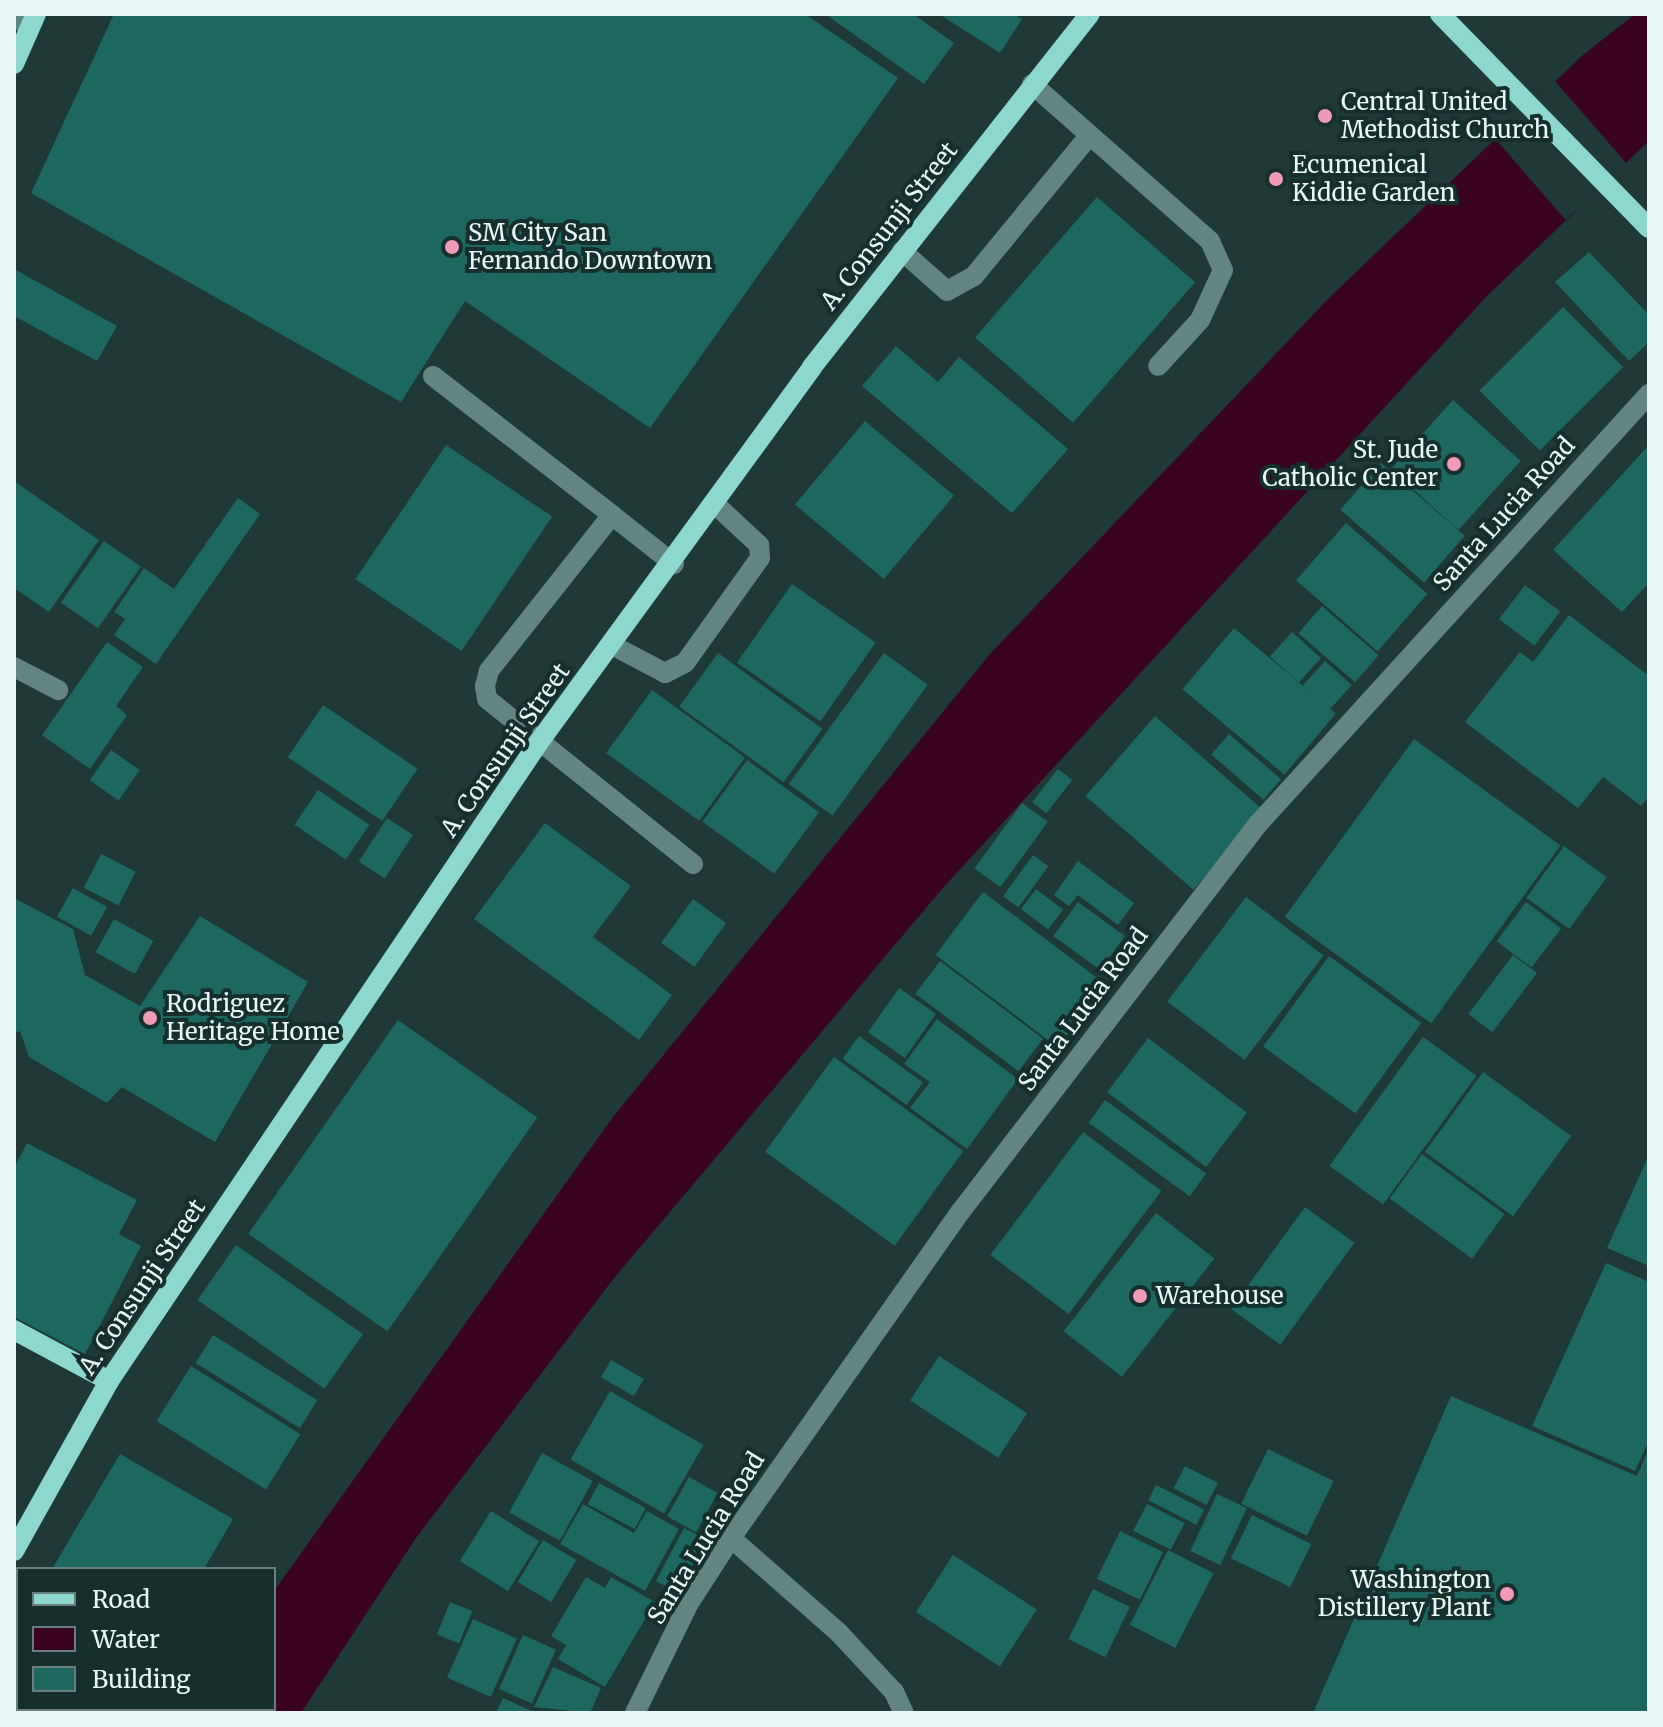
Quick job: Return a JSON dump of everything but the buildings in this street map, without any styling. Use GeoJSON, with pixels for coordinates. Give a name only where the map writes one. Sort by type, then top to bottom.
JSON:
{"type":"FeatureCollection","features":[{"type":"Feature","properties":{"kind":"main road","name":"A. Consunji Street"},"geometry":{"type":"LineString","coordinates":[[14,1551],[109,1381],[539,742],[674,564],[902,251],[1090,14]]}},
{"type":"Feature","properties":{"kind":"main road"},"geometry":{"type":"LineString","coordinates":[[1440,14],[1649,228]]}},
{"type":"Feature","properties":{"kind":"main road"},"geometry":{"type":"LineString","coordinates":[[14,64],[27,19]]}},
{"type":"Feature","properties":{"kind":"main road"},"geometry":{"type":"LineString","coordinates":[[14,1330],[109,1381]]}},
{"type":"Feature","properties":{"kind":"street"},"geometry":{"type":"LineString","coordinates":[[1032,84],[1088,137],[1210,241],[1223,270],[1200,320],[1158,366]]}},
{"type":"Feature","properties":{"kind":"street"},"geometry":{"type":"LineString","coordinates":[[902,251],[947,291],[974,276],[1088,137]]}},
{"type":"Feature","properties":{"kind":"street"},"geometry":{"type":"LineString","coordinates":[[433,376],[674,564]]}},
{"type":"Feature","properties":{"kind":"street","name":"Santa Lucia Road"},"geometry":{"type":"LineString","coordinates":[[635,1713],[689,1603],[731,1538],[961,1211],[1259,823],[1649,394]]}},
{"type":"Feature","properties":{"kind":"street"},"geometry":{"type":"LineString","coordinates":[[612,645],[665,673],[685,663],[760,558],[759,545],[716,505]]}},
{"type":"Feature","properties":{"kind":"street"},"geometry":{"type":"LineString","coordinates":[[612,515],[489,671],[487,699],[693,864]]}},
{"type":"Feature","properties":{"kind":"street"},"geometry":{"type":"LineString","coordinates":[[14,667],[58,690]]}},
{"type":"Feature","properties":{"kind":"street"},"geometry":{"type":"LineString","coordinates":[[731,1538],[839,1633],[894,1692],[904,1713]]}},
{"type":"Feature","properties":{"kind":"water"},"geometry":{"type":"Polygon","coordinates":[[[1635,14],[1649,14],[1649,141],[1487,296],[942,889],[611,1282],[416,1538],[301,1713],[191,1713],[276,1711],[276,1588],[613,1117],[990,654],[1330,297],[1583,55],[1635,14]]]}},
{"type":"Feature","properties":{"kind":"pier"},"geometry":{"type":"Polygon","coordinates":[[[1554,80],[1628,165],[1565,220],[1491,134],[1554,80]]]}},
{"type":"Feature","properties":{"kind":"place","name":"Central United Methodist Church"},"geometry":{"type":"Point","coordinates":[1325,116]}},
{"type":"Feature","properties":{"kind":"place","name":"Ecumenical Kiddie Garden"},"geometry":{"type":"Point","coordinates":[1276,179]}},
{"type":"Feature","properties":{"kind":"place","name":"SM City San Fernando Downtown"},"geometry":{"type":"Point","coordinates":[452,247]}},
{"type":"Feature","properties":{"kind":"place","name":"St. Jude Catholic Center"},"geometry":{"type":"Point","coordinates":[1454,464]}},
{"type":"Feature","properties":{"kind":"place","name":"Rodriguez Heritage Home"},"geometry":{"type":"Point","coordinates":[150,1018]}},
{"type":"Feature","properties":{"kind":"place","name":"Warehouse"},"geometry":{"type":"Point","coordinates":[1140,1296]}},
{"type":"Feature","properties":{"kind":"place","name":"Washington Distillery Plant"},"geometry":{"type":"Point","coordinates":[1507,1594]}}]}
